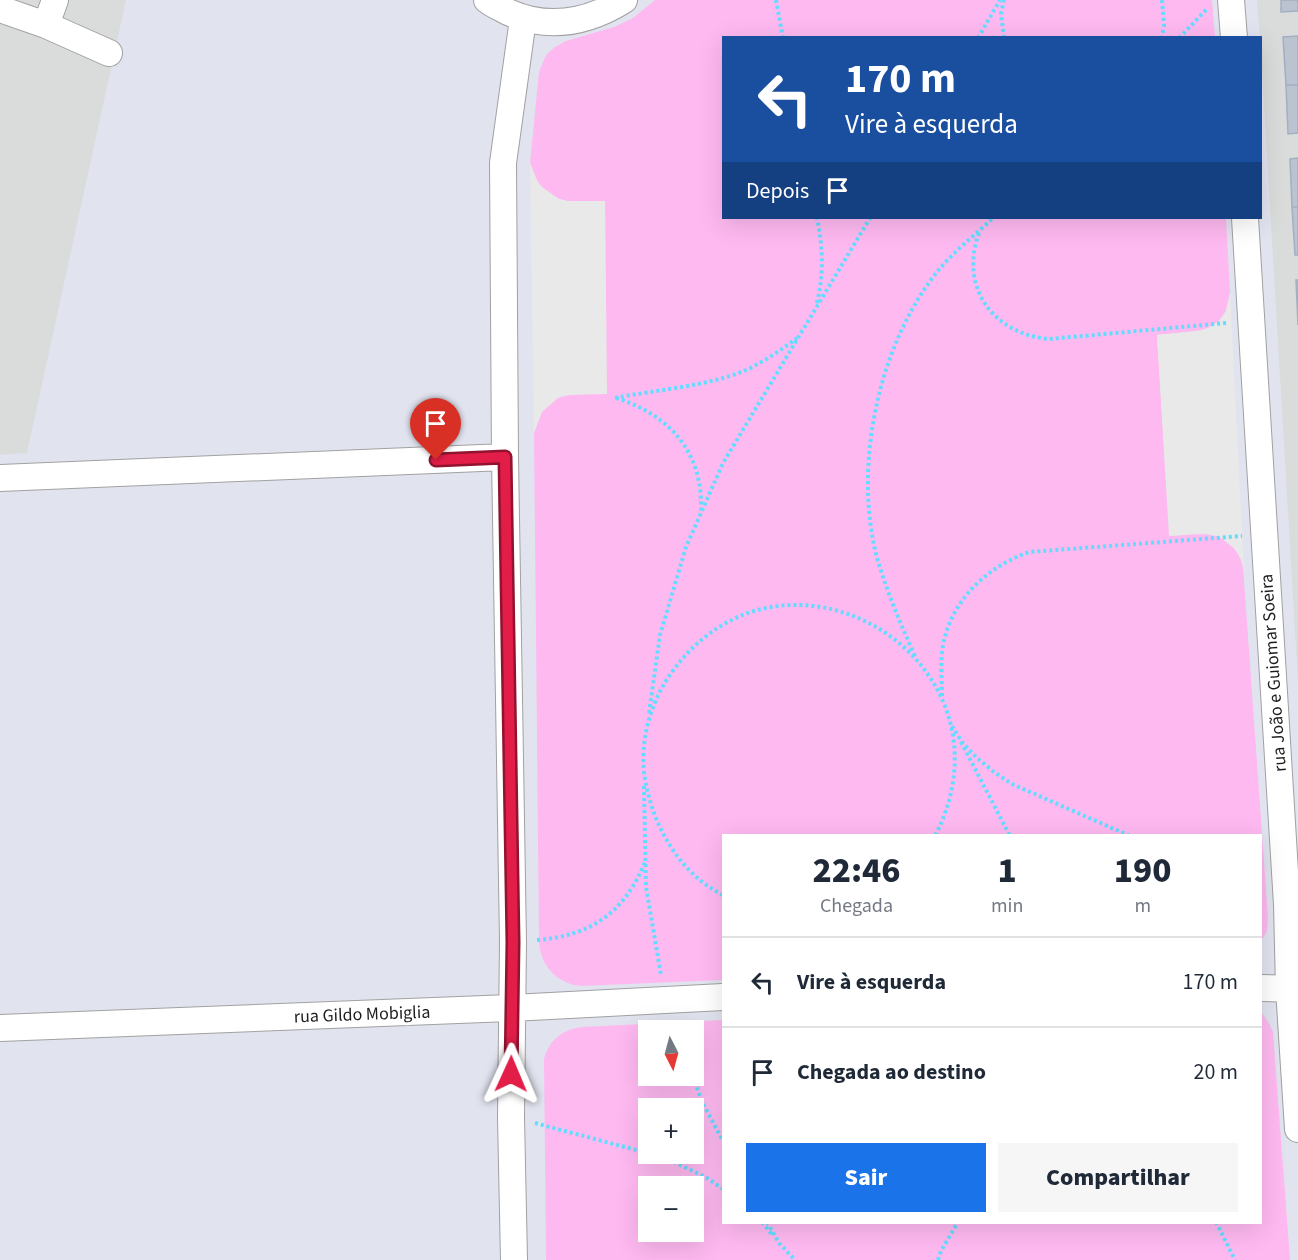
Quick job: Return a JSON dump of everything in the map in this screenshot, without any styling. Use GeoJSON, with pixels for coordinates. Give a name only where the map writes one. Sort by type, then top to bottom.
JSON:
{"type":"FeatureCollection","features":[{"type":"Feature","properties":{"kind":"street"},"geometry":{"type":"LineString","coordinates":[[46,25],[55,0]]}},
{"type":"Feature","properties":{"kind":"street"},"geometry":{"type":"LineString","coordinates":[[487,0],[523,19],[544,23],[566,23],[587,19],[607,11],[624,0]]}},
{"type":"Feature","properties":{"kind":"street"},"geometry":{"type":"LineString","coordinates":[[1231,0],[1234,36]]}},
{"type":"Feature","properties":{"kind":"street"},"geometry":{"type":"LineString","coordinates":[[4,7],[109,53]]}},
{"type":"Feature","properties":{"kind":"street"},"geometry":{"type":"LineString","coordinates":[[514,1260],[511,1117],[513,942],[503,163],[523,19]]}},
{"type":"Feature","properties":{"kind":"street","name":"rua João e Guiomar Soeira"},"geometry":{"type":"LineString","coordinates":[[1245,219],[1293,989],[1298,1129]]}},
{"type":"Feature","properties":{"kind":"street"},"geometry":{"type":"LineString","coordinates":[[0,478],[505,457]]}},
{"type":"Feature","properties":{"kind":"street"},"geometry":{"type":"LineString","coordinates":[[1262,988],[1293,989]]}},
{"type":"Feature","properties":{"kind":"street","name":"rua Gildo Mobiglia"},"geometry":{"type":"LineString","coordinates":[[0,1028],[512,1008],[722,996]]}},
{"type":"Feature","properties":{"kind":"path"},"geometry":{"type":"LineString","coordinates":[[776,0],[783,36]]}},
{"type":"Feature","properties":{"kind":"path"},"geometry":{"type":"LineString","coordinates":[[979,36],[1002,0]]}},
{"type":"Feature","properties":{"kind":"path"},"geometry":{"type":"LineString","coordinates":[[1002,0],[1004,36]]}},
{"type":"Feature","properties":{"kind":"path"},"geometry":{"type":"LineString","coordinates":[[1162,0],[1162,36]]}},
{"type":"Feature","properties":{"kind":"path"},"geometry":{"type":"LineString","coordinates":[[1181,36],[1215,0]]}},
{"type":"Feature","properties":{"kind":"path"},"geometry":{"type":"LineString","coordinates":[[815,309],[823,266],[817,219]]}},
{"type":"Feature","properties":{"kind":"path"},"geometry":{"type":"LineString","coordinates":[[666,999],[646,887],[644,774],[644,749],[660,635],[686,547],[723,464],[869,219]]}},
{"type":"Feature","properties":{"kind":"path"},"geometry":{"type":"LineString","coordinates":[[917,659],[893,609],[877,555],[869,500],[870,445],[879,390],[893,347],[912,307],[938,270],[992,219]]}},
{"type":"Feature","properties":{"kind":"path"},"geometry":{"type":"LineString","coordinates":[[981,229],[975,248],[973,267],[979,292],[992,313],[1001,322],[1024,334],[1049,339],[1251,321]]}},
{"type":"Feature","properties":{"kind":"path"},"geometry":{"type":"LineString","coordinates":[[701,513],[699,478],[685,447],[662,420],[640,406],[615,398],[713,380],[744,370],[773,356],[799,337]]}},
{"type":"Feature","properties":{"kind":"path"},"geometry":{"type":"LineString","coordinates":[[942,700],[943,645],[957,610],[980,580],[1011,558],[1029,552],[1264,534]]}},
{"type":"Feature","properties":{"kind":"path"},"geometry":{"type":"LineString","coordinates":[[647,725],[666,680],[680,660],[697,643],[717,629],[738,618],[762,610],[786,606],[810,606],[850,614],[880,627],[899,642],[917,659],[931,678],[950,723],[1009,834]]}},
{"type":"Feature","properties":{"kind":"path"},"geometry":{"type":"LineString","coordinates":[[936,834],[951,795],[954,747],[950,723]]}},
{"type":"Feature","properties":{"kind":"path"},"geometry":{"type":"LineString","coordinates":[[950,723],[962,742],[977,758],[1012,784],[1125,834]]}},
{"type":"Feature","properties":{"kind":"path"},"geometry":{"type":"LineString","coordinates":[[644,774],[655,820],[667,842],[681,862],[698,879],[722,894]]}},
{"type":"Feature","properties":{"kind":"path"},"geometry":{"type":"LineString","coordinates":[[513,942],[570,936],[604,920],[630,893],[646,860]]}},
{"type":"Feature","properties":{"kind":"path"},"geometry":{"type":"LineString","coordinates":[[696,1086],[702,1102],[722,1139]]}},
{"type":"Feature","properties":{"kind":"path"},"geometry":{"type":"LineString","coordinates":[[511,1117],[666,1158],[707,1178],[722,1188]]}},
{"type":"Feature","properties":{"kind":"path"},"geometry":{"type":"LineString","coordinates":[[764,1224],[795,1260]]}},
{"type":"Feature","properties":{"kind":"path"},"geometry":{"type":"LineString","coordinates":[[768,1224],[779,1243]]}},
{"type":"Feature","properties":{"kind":"path"},"geometry":{"type":"LineString","coordinates":[[938,1260],[957,1224]]}},
{"type":"Feature","properties":{"kind":"path"},"geometry":{"type":"LineString","coordinates":[[1217,1224],[1234,1260]]}},
{"type":"Feature","properties":{"kind":"shaded area"},"geometry":{"type":"Polygon","coordinates":[[[0,0],[126,0],[27,453],[0,455],[0,0]]]}},
{"type":"Feature","properties":{"kind":"shaded area"},"geometry":{"type":"Polygon","coordinates":[[[655,0],[1212,0],[1215,36],[722,36],[722,219],[1226,219],[1230,293],[1226,311],[1219,321],[1204,330],[1157,335],[1170,536],[1204,534],[1223,539],[1238,553],[1243,566],[1268,918],[1267,931],[1262,940],[1262,834],[722,834],[722,980],[580,986],[557,977],[546,965],[542,958],[539,941],[534,433],[544,409],[560,397],[606,394],[605,202],[559,199],[545,191],[535,178],[530,163],[539,72],[546,55],[566,41],[614,27],[633,18],[655,0]]]}},
{"type":"Feature","properties":{"kind":"shaded area"},"geometry":{"type":"Polygon","coordinates":[[[1257,0],[1298,0],[1298,681],[1262,72],[1262,36],[1260,36],[1257,0]]]}},
{"type":"Feature","properties":{"kind":"shaded area"},"geometry":{"type":"Polygon","coordinates":[[[530,163],[539,185],[559,199],[605,201],[607,394],[559,397],[542,412],[534,433],[530,163]]]}},
{"type":"Feature","properties":{"kind":"shaded area"},"geometry":{"type":"Polygon","coordinates":[[[1230,293],[1244,572],[1241,559],[1234,548],[1218,536],[1205,533],[1169,536],[1157,335],[1209,328],[1219,321],[1226,311],[1230,293]]]}},
{"type":"Feature","properties":{"kind":"shaded area"},"geometry":{"type":"Polygon","coordinates":[[[1262,1013],[1273,1032],[1290,1260],[546,1260],[544,1059],[553,1041],[563,1033],[575,1028],[638,1024],[638,1086],[704,1086],[704,1021],[722,1020],[722,1224],[1262,1224],[1262,1013]]]}},
{"type":"Feature","properties":{"kind":"building"},"geometry":{"type":"Polygon","coordinates":[[[1281,0],[1298,0],[1298,11],[1281,12],[1281,0]]]}},
{"type":"Feature","properties":{"kind":"building"},"geometry":{"type":"Polygon","coordinates":[[[1298,36],[1298,85],[1286,85],[1283,37],[1298,36]]]}},
{"type":"Feature","properties":{"kind":"building"},"geometry":{"type":"Polygon","coordinates":[[[1286,85],[1298,85],[1298,133],[1288,134],[1286,85]]]}},
{"type":"Feature","properties":{"kind":"building"},"geometry":{"type":"Polygon","coordinates":[[[1298,158],[1298,207],[1292,207],[1290,159],[1298,158]]]}},
{"type":"Feature","properties":{"kind":"building"},"geometry":{"type":"Polygon","coordinates":[[[1292,207],[1298,207],[1298,255],[1295,255],[1292,207]]]}},
{"type":"Feature","properties":{"kind":"building"},"geometry":{"type":"Polygon","coordinates":[[[1296,280],[1298,280],[1298,325],[1296,280]]]}},
{"type":"Feature","properties":{"kind":"route"},"geometry":{"type":"LineString","coordinates":[[436,460],[505,457],[513,942],[511,1074]]}}]}
